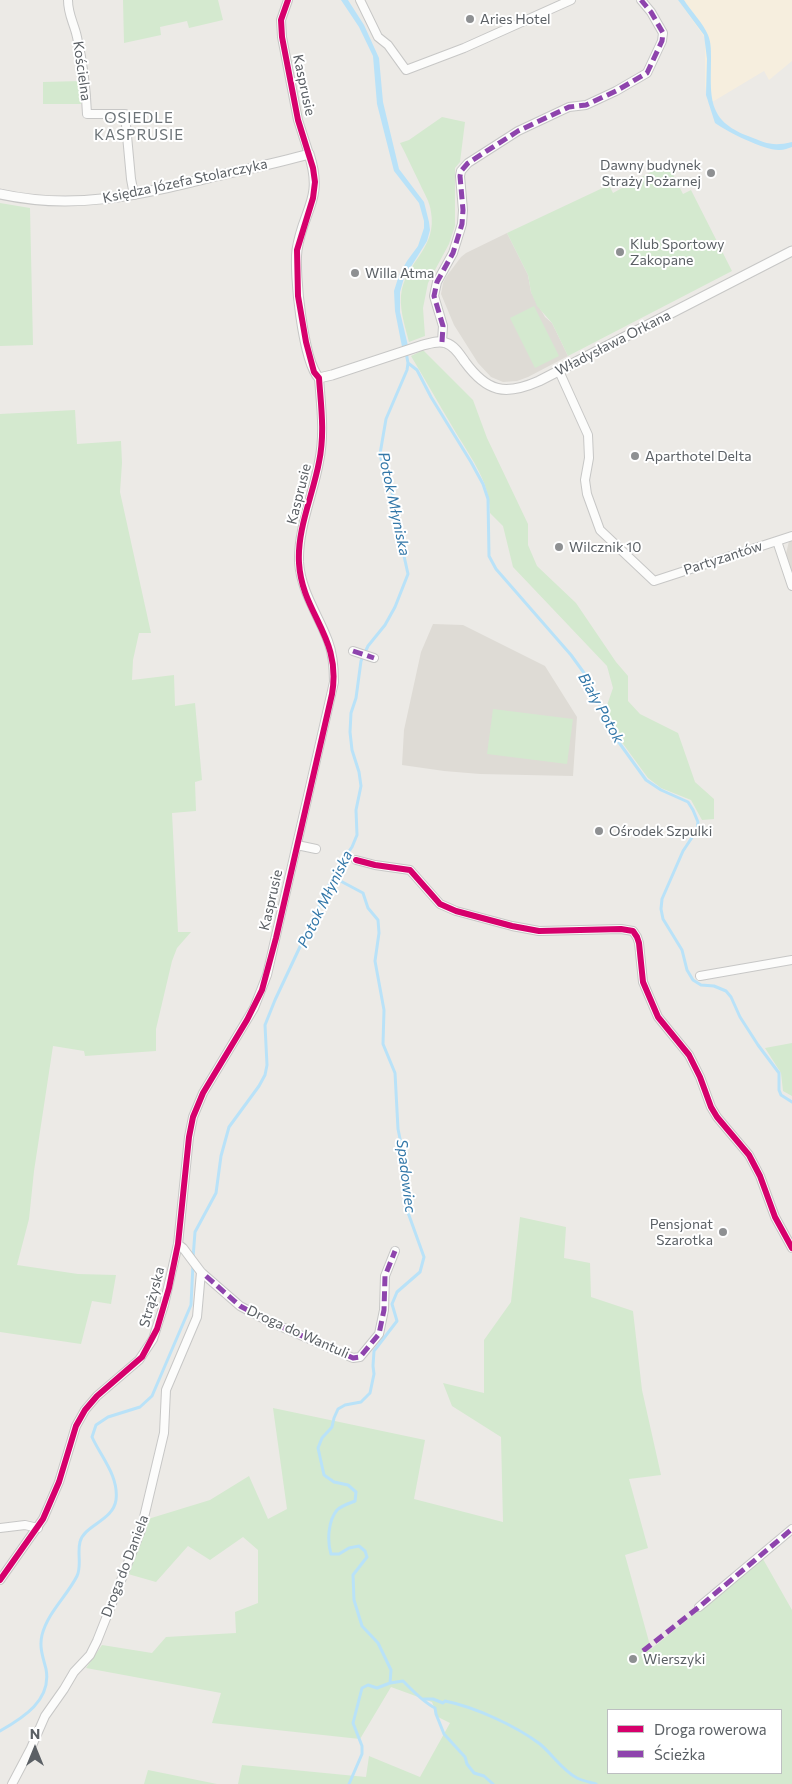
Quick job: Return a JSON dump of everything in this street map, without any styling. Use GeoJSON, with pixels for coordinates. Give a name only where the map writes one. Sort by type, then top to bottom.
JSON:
{"type":"FeatureCollection","features":[{"type":"Feature","properties":{"kind":"street","name":"Kościelna"},"geometry":{"type":"LineString","coordinates":[[68,0],[68,13],[77,35],[82,58],[86,85],[87,114],[125,114],[134,195]]}},
{"type":"Feature","properties":{"kind":"street","name":"Kasprusie"},"geometry":{"type":"LineString","coordinates":[[262,990],[272,955],[334,682],[330,646],[304,590],[299,560],[302,536],[322,449],[323,419],[319,378],[314,372],[299,307],[298,246],[315,190],[315,174],[298,120],[281,34],[282,16],[288,0]]}},
{"type":"Feature","properties":{"kind":"street"},"geometry":{"type":"LineString","coordinates":[[360,0],[378,37],[388,45],[406,70],[464,48],[571,0]]}},
{"type":"Feature","properties":{"kind":"street"},"geometry":{"type":"LineString","coordinates":[[319,378],[432,342],[442,342],[443,326],[434,296],[438,282],[453,253],[462,224],[461,171],[468,163],[518,131],[569,107],[586,105],[641,78],[647,73],[655,58],[663,33],[651,12],[641,0]]}},
{"type":"Feature","properties":{"kind":"street","name":"Księdza Józefa Stolarczyka"},"geometry":{"type":"LineString","coordinates":[[0,194],[34,200],[66,202],[105,200],[134,195],[309,154]]}},
{"type":"Feature","properties":{"kind":"street","name":"Władysława Orkana"},"geometry":{"type":"LineString","coordinates":[[442,342],[454,347],[478,378],[487,385],[508,390],[521,389],[792,251]]}},
{"type":"Feature","properties":{"kind":"street","name":"Partyzantów"},"geometry":{"type":"LineString","coordinates":[[559,371],[588,435],[589,458],[585,480],[587,494],[600,530],[654,581],[792,536]]}},
{"type":"Feature","properties":{"kind":"street"},"geometry":{"type":"LineString","coordinates":[[777,541],[792,586]]}},
{"type":"Feature","properties":{"kind":"street"},"geometry":{"type":"LineString","coordinates":[[353,651],[374,658]]}},
{"type":"Feature","properties":{"kind":"street"},"geometry":{"type":"LineString","coordinates":[[297,845],[316,848]]}},
{"type":"Feature","properties":{"kind":"street"},"geometry":{"type":"LineString","coordinates":[[356,860],[410,870],[440,904],[456,911],[512,926],[538,931],[621,929],[633,931],[639,942],[643,982],[658,1017],[689,1055],[700,1077],[711,1107],[749,1155],[760,1176],[778,1222],[792,1248]]}},
{"type":"Feature","properties":{"kind":"street"},"geometry":{"type":"LineString","coordinates":[[700,976],[792,960]]}},
{"type":"Feature","properties":{"kind":"street","name":"Strążyska"},"geometry":{"type":"LineString","coordinates":[[0,1580],[38,1528],[51,1501],[76,1426],[85,1410],[97,1396],[139,1360],[153,1338],[164,1305],[178,1244],[189,1137],[193,1118],[203,1094],[247,1020],[262,990]]}},
{"type":"Feature","properties":{"kind":"street","name":"Droga do Wantuli"},"geometry":{"type":"LineString","coordinates":[[178,1244],[199,1269],[240,1306],[268,1322],[353,1358],[360,1357],[379,1334],[384,1310],[384,1276],[395,1251]]}},
{"type":"Feature","properties":{"kind":"street","name":"Droga do Daniela"},"geometry":{"type":"LineString","coordinates":[[12,1784],[32,1748],[45,1716],[74,1672],[90,1655],[141,1530],[164,1433],[166,1390],[197,1317],[199,1269]]}},
{"type":"Feature","properties":{"kind":"street"},"geometry":{"type":"LineString","coordinates":[[0,1528],[25,1525],[38,1528]]}},
{"type":"Feature","properties":{"kind":"street"},"geometry":{"type":"LineString","coordinates":[[699,1607],[792,1529]]}},
{"type":"Feature","properties":{"kind":"shaded area"},"geometry":{"type":"Polygon","coordinates":[[[678,0],[792,0],[792,61],[769,80],[764,71],[714,101],[708,102],[705,86],[705,38],[678,0]]]}},
{"type":"Feature","properties":{"kind":"shaded area"},"geometry":{"type":"Polygon","coordinates":[[[507,233],[528,275],[531,292],[545,317],[552,323],[568,356],[528,377],[517,381],[503,382],[491,377],[478,363],[454,325],[441,294],[446,277],[461,257],[507,233]]]}},
{"type":"Feature","properties":{"kind":"shaded area"},"geometry":{"type":"Polygon","coordinates":[[[792,540],[792,572],[786,554],[789,541],[792,540]]]}},
{"type":"Feature","properties":{"kind":"shaded area"},"geometry":{"type":"Polygon","coordinates":[[[433,624],[463,625],[545,666],[577,717],[573,776],[480,774],[402,765],[404,730],[421,652],[433,624]]]}},
{"type":"Feature","properties":{"kind":"green space"},"geometry":{"type":"Polygon","coordinates":[[[123,0],[218,0],[223,20],[189,28],[187,21],[160,27],[161,35],[124,43],[123,0]]]}},
{"type":"Feature","properties":{"kind":"green space"},"geometry":{"type":"Polygon","coordinates":[[[81,81],[81,104],[43,104],[43,82],[81,81]]]}},
{"type":"Feature","properties":{"kind":"green space"},"geometry":{"type":"Polygon","coordinates":[[[442,117],[465,122],[460,162],[455,168],[455,226],[449,244],[428,283],[423,308],[425,336],[409,342],[401,309],[402,289],[410,270],[426,244],[432,224],[428,201],[400,143],[409,140],[442,117]]]}},
{"type":"Feature","properties":{"kind":"green space","name":"Klub Sportowy Zakopane"},"geometry":{"type":"Polygon","coordinates":[[[667,163],[683,194],[691,190],[732,271],[568,356],[552,323],[537,306],[531,292],[528,275],[507,233],[609,185],[613,193],[667,163]]]}},
{"type":"Feature","properties":{"kind":"green space"},"geometry":{"type":"Polygon","coordinates":[[[0,203],[30,208],[33,345],[0,346],[0,203]]]}},
{"type":"Feature","properties":{"kind":"green space"},"geometry":{"type":"Polygon","coordinates":[[[534,306],[559,356],[535,368],[510,318],[534,306]]]}},
{"type":"Feature","properties":{"kind":"green space"},"geometry":{"type":"Polygon","coordinates":[[[423,350],[473,400],[487,438],[528,524],[528,545],[537,566],[576,603],[616,662],[628,676],[628,701],[640,714],[678,733],[695,782],[714,799],[714,819],[702,820],[691,800],[661,788],[648,778],[618,737],[605,711],[613,688],[607,666],[513,567],[503,526],[490,513],[489,501],[482,478],[411,356],[423,350]]]}},
{"type":"Feature","properties":{"kind":"green space"},"geometry":{"type":"Polygon","coordinates":[[[75,410],[77,444],[121,441],[120,492],[151,633],[139,633],[133,660],[132,680],[174,675],[175,706],[195,703],[202,780],[195,782],[196,811],[172,813],[178,932],[191,932],[177,948],[172,961],[156,1029],[156,1051],[85,1056],[84,1051],[53,1046],[34,1171],[29,1219],[17,1265],[78,1274],[116,1275],[111,1304],[92,1301],[81,1344],[0,1332],[0,414],[75,410]]]}},
{"type":"Feature","properties":{"kind":"green space"},"geometry":{"type":"Polygon","coordinates":[[[493,709],[573,719],[567,764],[487,754],[493,709]]]}},
{"type":"Feature","properties":{"kind":"green space"},"geometry":{"type":"Polygon","coordinates":[[[792,1043],[792,1096],[783,1091],[781,1073],[765,1048],[792,1043]]]}},
{"type":"Feature","properties":{"kind":"green space"},"geometry":{"type":"Polygon","coordinates":[[[520,1217],[566,1227],[564,1258],[590,1263],[591,1297],[633,1311],[642,1390],[661,1475],[629,1479],[648,1548],[625,1555],[651,1649],[763,1559],[792,1610],[792,1784],[238,1784],[242,1765],[366,1777],[369,1756],[420,1777],[450,1723],[438,1717],[432,1702],[391,1687],[360,1739],[212,1723],[221,1693],[86,1668],[102,1645],[152,1653],[166,1637],[236,1633],[235,1612],[258,1603],[258,1550],[243,1537],[210,1560],[188,1546],[156,1582],[128,1574],[148,1519],[210,1500],[249,1476],[268,1519],[287,1509],[273,1408],[425,1440],[414,1499],[503,1522],[501,1437],[452,1406],[443,1383],[484,1393],[484,1340],[511,1302],[520,1217]]]}},
{"type":"Feature","properties":{"kind":"green space"},"geometry":{"type":"Polygon","coordinates":[[[148,1770],[217,1784],[144,1784],[148,1770]]]}},
{"type":"Feature","properties":{"kind":"water"},"geometry":{"type":"Polygon","coordinates":[[[341,0],[348,0],[364,25],[379,58],[383,102],[399,169],[424,202],[429,222],[430,230],[427,241],[404,278],[400,292],[400,312],[409,350],[403,352],[395,311],[394,291],[399,275],[418,246],[424,228],[424,221],[419,203],[394,171],[377,104],[373,56],[359,27],[341,0]]]}},
{"type":"Feature","properties":{"kind":"water"},"geometry":{"type":"Polygon","coordinates":[[[678,0],[684,0],[703,26],[709,38],[712,95],[718,114],[724,122],[734,130],[760,141],[769,144],[792,142],[792,147],[780,150],[765,147],[737,136],[715,123],[706,95],[707,59],[704,35],[678,0]]]}},
{"type":"Feature","properties":{"kind":"waterway","name":"Potok Młyniska"},"geometry":{"type":"LineString","coordinates":[[193,1258],[195,1232],[216,1193],[221,1156],[229,1127],[265,1075],[267,1065],[265,1025],[336,870],[352,847],[357,835],[356,810],[361,786],[352,750],[350,732],[351,713],[356,698],[361,661],[368,646],[385,625],[395,607],[408,574],[393,495],[380,454],[386,419],[407,370],[406,352]]}},
{"type":"Feature","properties":{"kind":"waterway","name":"Biały Potok"},"geometry":{"type":"LineString","coordinates":[[408,363],[417,370],[483,484],[488,499],[489,556],[496,569],[571,655],[587,677],[615,737],[646,780],[661,790],[688,802],[693,810],[698,822],[697,830],[683,851],[662,899],[663,919],[682,950],[687,970],[693,980],[701,985],[714,986],[726,991],[731,997],[740,1017],[779,1073],[779,1090],[781,1095],[792,1102]]}},
{"type":"Feature","properties":{"kind":"waterway","name":"Spadowiec"},"geometry":{"type":"LineString","coordinates":[[333,877],[363,893],[368,908],[378,920],[379,933],[375,961],[384,1010],[383,1044],[395,1073],[398,1129],[403,1153],[406,1207],[424,1257],[420,1272],[397,1292],[392,1304],[397,1321],[374,1351],[374,1374],[370,1393],[361,1402],[345,1405],[338,1409],[332,1427],[322,1438],[318,1448],[324,1475],[334,1482],[348,1485],[356,1492],[355,1501],[341,1507],[334,1515],[329,1531],[330,1549],[331,1554],[339,1554],[349,1548],[359,1546],[365,1551],[367,1557],[353,1575],[354,1600],[362,1626],[378,1643],[391,1670],[390,1683],[377,1688],[368,1685],[362,1688],[353,1723],[362,1746],[362,1754],[349,1784]]}},
{"type":"Feature","properties":{"kind":"waterway","name":"Potok Młyniska"},"geometry":{"type":"LineString","coordinates":[[0,1731],[34,1707],[45,1690],[47,1680],[41,1644],[45,1627],[53,1611],[77,1576],[79,1546],[83,1536],[110,1513],[114,1507],[116,1500],[115,1483],[92,1437],[96,1425],[108,1417],[140,1407],[152,1396],[191,1305],[193,1264]]}},
{"type":"Feature","properties":{"kind":"waterway"},"geometry":{"type":"LineString","coordinates":[[390,1683],[403,1681],[422,1699],[435,1708],[444,1734],[465,1757],[467,1764],[474,1773],[484,1776],[493,1784]]}},
{"type":"Feature","properties":{"kind":"waterway"},"geometry":{"type":"LineString","coordinates":[[424,1699],[457,1704],[482,1712],[507,1724],[540,1744],[572,1775],[596,1784]]}},
{"type":"Feature","properties":{"kind":"marked path"},"geometry":{"type":"LineString","coordinates":[[442,342],[443,326],[434,296],[437,282],[453,253],[462,224],[461,171],[468,163],[518,131],[569,107],[586,105],[616,91],[647,73],[662,41],[663,33],[651,12],[641,0]]}},
{"type":"Feature","properties":{"kind":"marked path"},"geometry":{"type":"LineString","coordinates":[[353,651],[374,658]]}},
{"type":"Feature","properties":{"kind":"marked path"},"geometry":{"type":"LineString","coordinates":[[206,1276],[240,1306],[268,1321],[353,1358],[360,1357],[379,1334],[384,1310],[385,1276],[395,1251]]}},
{"type":"Feature","properties":{"kind":"marked path"},"geometry":{"type":"LineString","coordinates":[[643,1651],[792,1529]]}},
{"type":"Feature","properties":{"kind":"cycle path"},"geometry":{"type":"LineString","coordinates":[[0,1580],[43,1519],[59,1482],[76,1426],[85,1410],[97,1396],[142,1357],[157,1329],[169,1288],[178,1244],[189,1137],[193,1117],[203,1093],[247,1020],[262,990],[276,938],[332,694],[334,674],[327,641],[307,597],[299,563],[300,538],[321,451],[322,420],[319,378],[314,372],[306,342],[298,296],[297,250],[313,198],[315,182],[313,168],[298,120],[282,37],[281,20],[288,0]]}},
{"type":"Feature","properties":{"kind":"cycle path"},"geometry":{"type":"LineString","coordinates":[[356,860],[410,870],[440,904],[456,911],[512,926],[539,931],[621,929],[633,931],[639,943],[643,982],[658,1017],[689,1055],[717,1117],[749,1155],[760,1176],[775,1217],[792,1248]]}},
{"type":"Feature","properties":{"kind":"place","name":"Aries Hotel"},"geometry":{"type":"Point","coordinates":[470,19]}},
{"type":"Feature","properties":{"kind":"place","name":"Dawny budynek Straży Pożarnej"},"geometry":{"type":"Point","coordinates":[711,173]}},
{"type":"Feature","properties":{"kind":"place","name":"Klub Sportowy Zakopane"},"geometry":{"type":"Point","coordinates":[620,252]}},
{"type":"Feature","properties":{"kind":"place","name":"Willa Atma"},"geometry":{"type":"Point","coordinates":[355,273]}},
{"type":"Feature","properties":{"kind":"place","name":"Aparthotel Delta"},"geometry":{"type":"Point","coordinates":[635,456]}},
{"type":"Feature","properties":{"kind":"place","name":"Wilcznik 10"},"geometry":{"type":"Point","coordinates":[559,547]}},
{"type":"Feature","properties":{"kind":"place","name":"Ośrodek Szpulki"},"geometry":{"type":"Point","coordinates":[599,831]}},
{"type":"Feature","properties":{"kind":"place","name":"Pensjonat Szarotka"},"geometry":{"type":"Point","coordinates":[723,1232]}},
{"type":"Feature","properties":{"kind":"place","name":"Wierszyki"},"geometry":{"type":"Point","coordinates":[633,1659]}},
{"type":"Feature","properties":{"kind":"district","name":"OSIEDLE KASPRUSIE"},"geometry":{"type":"Point","coordinates":[139,126]}}]}
